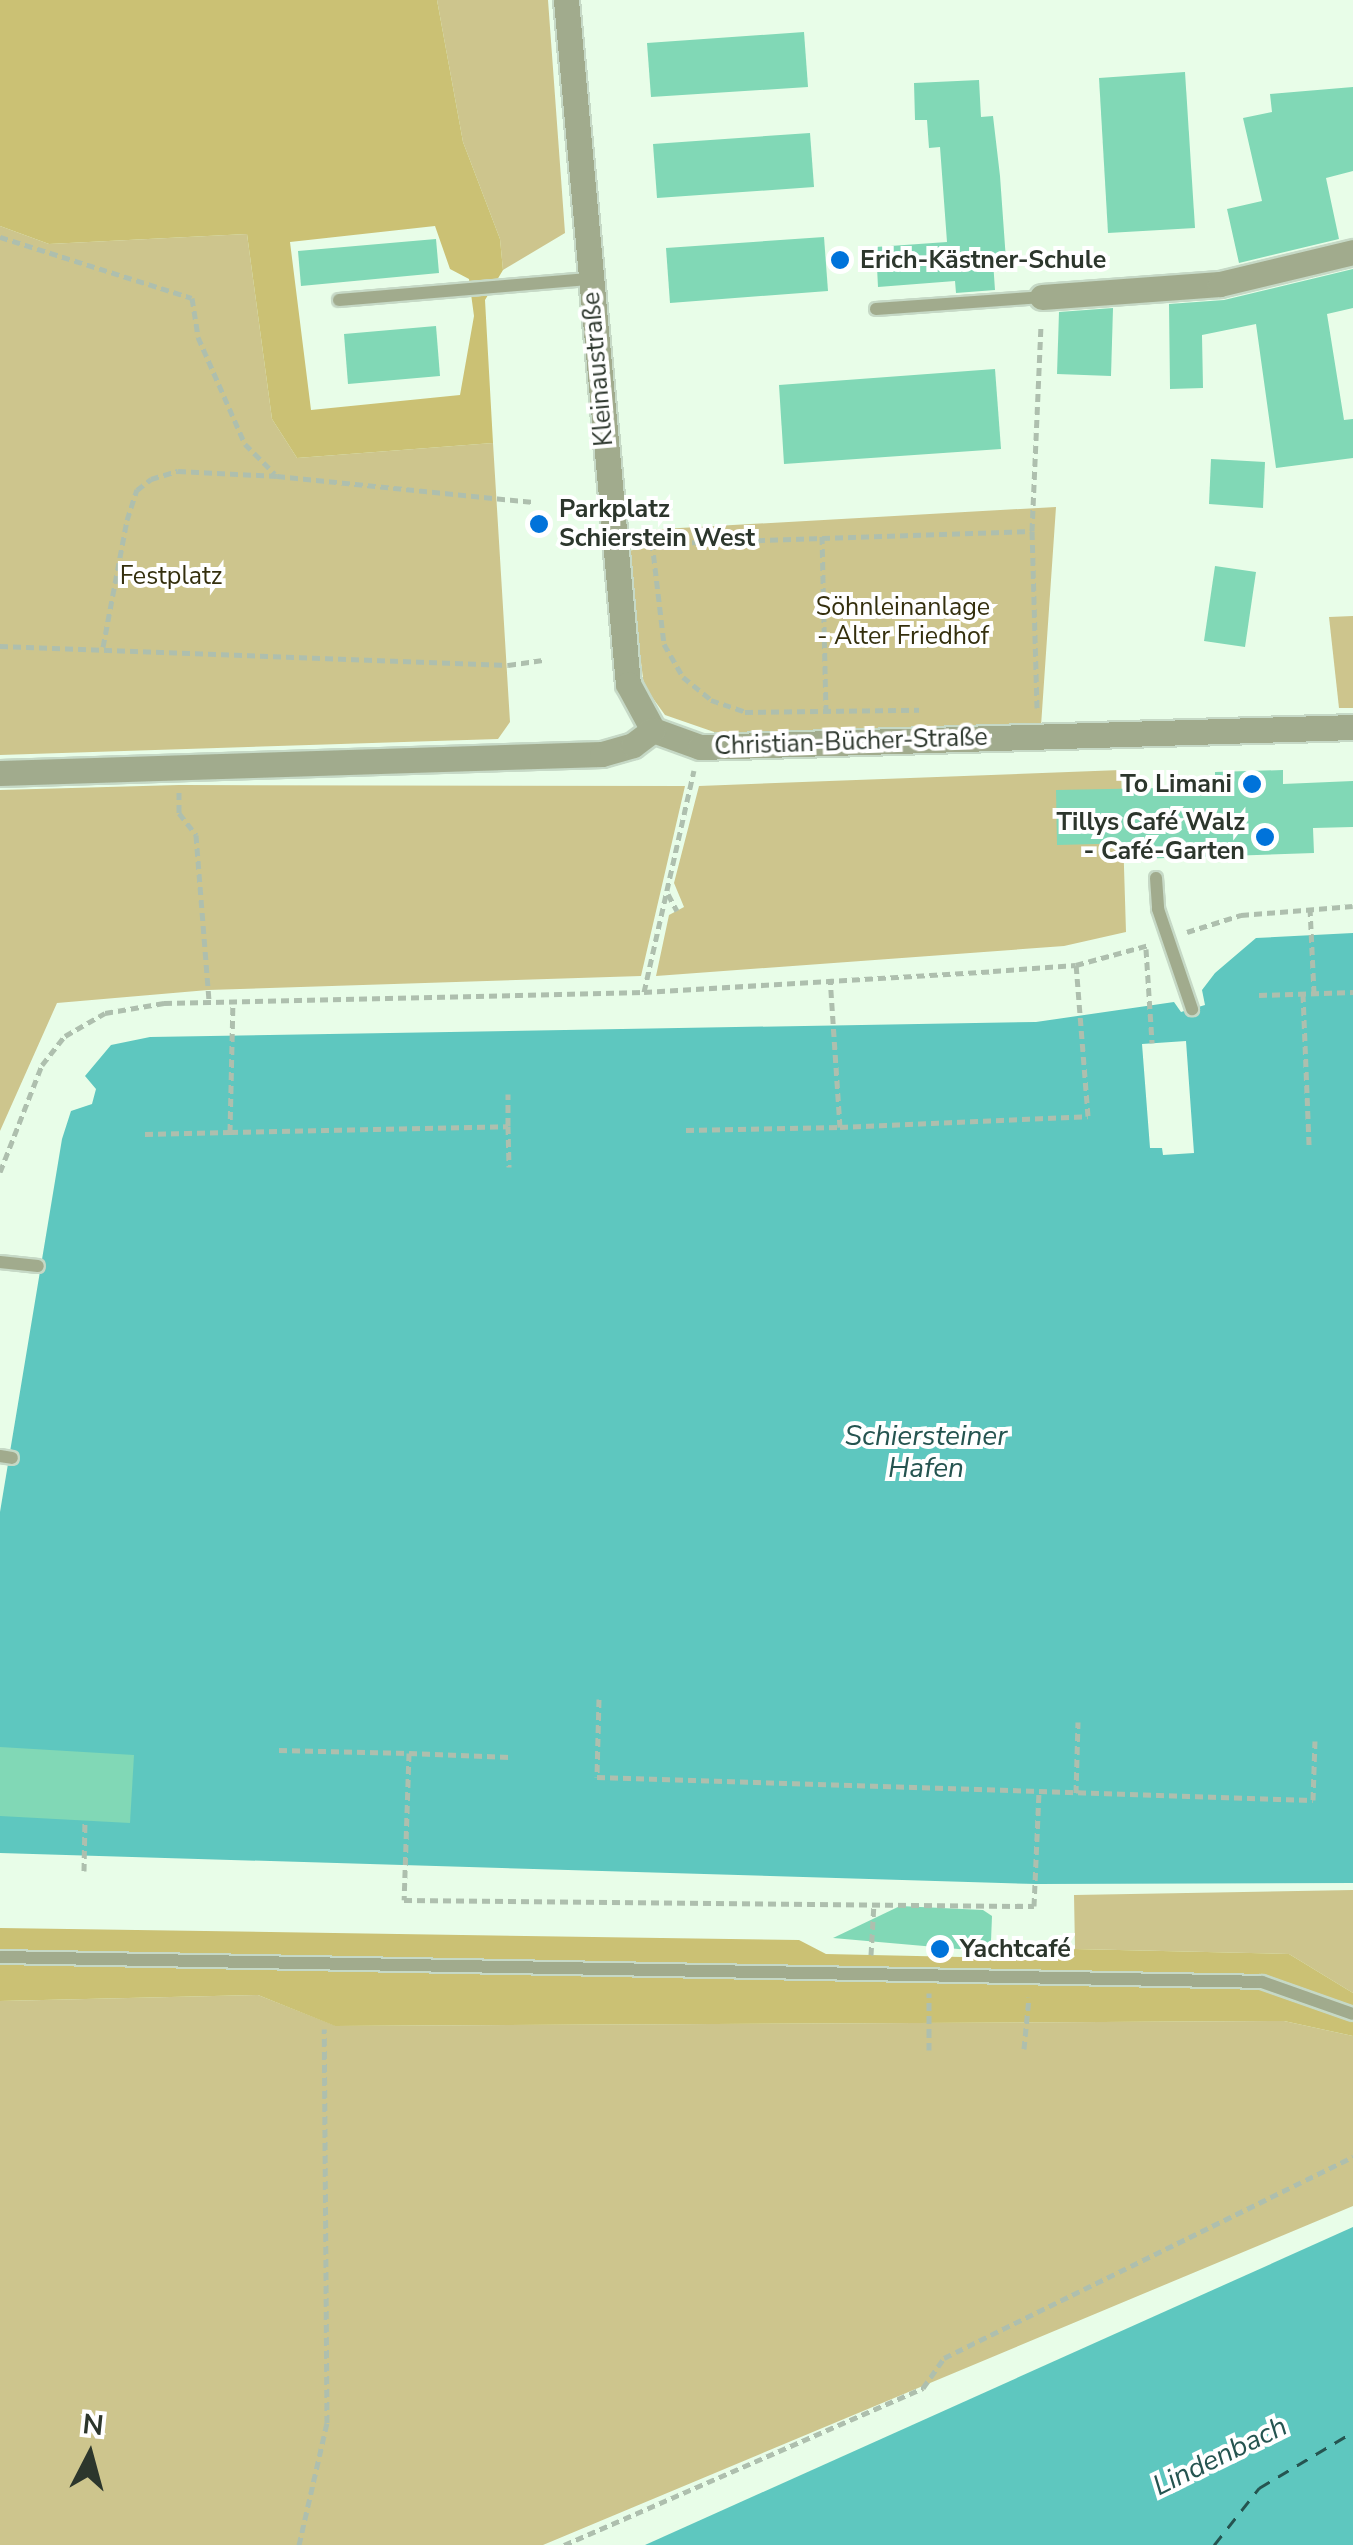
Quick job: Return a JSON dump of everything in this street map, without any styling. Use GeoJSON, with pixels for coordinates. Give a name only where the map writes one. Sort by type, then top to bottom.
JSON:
{"type":"FeatureCollection","features":[{"type":"Feature","properties":{"kind":"street","name":"Kleinaustraße"},"geometry":{"type":"LineString","coordinates":[[566,0],[628,684],[653,730]]}},
{"type":"Feature","properties":{"kind":"street"},"geometry":{"type":"LineString","coordinates":[[1042,297],[1220,284],[1353,252]]}},
{"type":"Feature","properties":{"kind":"street","name":"Christian-Bücher-Straße"},"geometry":{"type":"LineString","coordinates":[[653,730],[700,747],[1353,727]]}},
{"type":"Feature","properties":{"kind":"street"},"geometry":{"type":"LineString","coordinates":[[0,773],[602,754],[633,746],[653,730]]}},
{"type":"Feature","properties":{"kind":"lane"},"geometry":{"type":"LineString","coordinates":[[339,300],[591,278]]}},
{"type":"Feature","properties":{"kind":"lane"},"geometry":{"type":"LineString","coordinates":[[876,309],[1042,297]]}},
{"type":"Feature","properties":{"kind":"lane"},"geometry":{"type":"LineString","coordinates":[[1156,878],[1158,909],[1192,1008]]}},
{"type":"Feature","properties":{"kind":"lane"},"geometry":{"type":"LineString","coordinates":[[0,1262],[38,1266]]}},
{"type":"Feature","properties":{"kind":"lane"},"geometry":{"type":"LineString","coordinates":[[0,1957],[1262,1982],[1353,2014]]}},
{"type":"Feature","properties":{"kind":"path"},"geometry":{"type":"LineString","coordinates":[[0,237],[192,298],[198,338],[245,444],[277,476]]}},
{"type":"Feature","properties":{"kind":"path"},"geometry":{"type":"LineString","coordinates":[[1038,736],[1032,531],[1042,297]]}},
{"type":"Feature","properties":{"kind":"path"},"geometry":{"type":"LineString","coordinates":[[103,647],[137,490],[178,472],[277,476],[534,502]]}},
{"type":"Feature","properties":{"kind":"path"},"geometry":{"type":"LineString","coordinates":[[613,549],[652,542],[1032,531]]}},
{"type":"Feature","properties":{"kind":"path"},"geometry":{"type":"LineString","coordinates":[[822,536],[826,710]]}},
{"type":"Feature","properties":{"kind":"path"},"geometry":{"type":"LineString","coordinates":[[652,542],[664,644],[696,690],[745,712],[922,710]]}},
{"type":"Feature","properties":{"kind":"path"},"geometry":{"type":"LineString","coordinates":[[0,646],[508,665],[545,660]]}},
{"type":"Feature","properties":{"kind":"path"},"geometry":{"type":"LineString","coordinates":[[1018,709],[1037,709]]}},
{"type":"Feature","properties":{"kind":"path"},"geometry":{"type":"LineString","coordinates":[[644,992],[694,774]]}},
{"type":"Feature","properties":{"kind":"path"},"geometry":{"type":"LineString","coordinates":[[178,784],[179,812],[196,835],[210,1002]]}},
{"type":"Feature","properties":{"kind":"path"},"geometry":{"type":"LineString","coordinates":[[667,891],[677,911]]}},
{"type":"Feature","properties":{"kind":"path"},"geometry":{"type":"LineString","coordinates":[[0,1172],[30,1087],[66,1036],[105,1013],[210,1002],[644,992],[1076,966],[1241,916],[1353,906]]}},
{"type":"Feature","properties":{"kind":"path"},"geometry":{"type":"LineString","coordinates":[[1310,908],[1314,994]]}},
{"type":"Feature","properties":{"kind":"path"},"geometry":{"type":"LineString","coordinates":[[1146,946],[1152,1043]]}},
{"type":"Feature","properties":{"kind":"path"},"geometry":{"type":"LineString","coordinates":[[686,1130],[1088,1116],[1076,966]]}},
{"type":"Feature","properties":{"kind":"path"},"geometry":{"type":"LineString","coordinates":[[830,978],[840,1127]]}},
{"type":"Feature","properties":{"kind":"path"},"geometry":{"type":"LineString","coordinates":[[1258,995],[1353,992]]}},
{"type":"Feature","properties":{"kind":"path"},"geometry":{"type":"LineString","coordinates":[[1303,994],[1309,1145]]}},
{"type":"Feature","properties":{"kind":"path"},"geometry":{"type":"LineString","coordinates":[[230,1132],[232,1002]]}},
{"type":"Feature","properties":{"kind":"path"},"geometry":{"type":"LineString","coordinates":[[508,1094],[509,1168]]}},
{"type":"Feature","properties":{"kind":"path"},"geometry":{"type":"LineString","coordinates":[[145,1134],[508,1126]]}},
{"type":"Feature","properties":{"kind":"path"},"geometry":{"type":"LineString","coordinates":[[599,1699],[596,1776],[1313,1800],[1315,1741]]}},
{"type":"Feature","properties":{"kind":"path"},"geometry":{"type":"LineString","coordinates":[[1076,1792],[1078,1722]]}},
{"type":"Feature","properties":{"kind":"path"},"geometry":{"type":"LineString","coordinates":[[279,1750],[512,1756]]}},
{"type":"Feature","properties":{"kind":"path"},"geometry":{"type":"LineString","coordinates":[[410,1753],[404,1900],[1034,1906],[1039,1791]]}},
{"type":"Feature","properties":{"kind":"path"},"geometry":{"type":"LineString","coordinates":[[84,1871],[85,1821]]}},
{"type":"Feature","properties":{"kind":"path"},"geometry":{"type":"LineString","coordinates":[[870,1977],[874,1903]]}},
{"type":"Feature","properties":{"kind":"path"},"geometry":{"type":"LineString","coordinates":[[929,2050],[930,1978]]}},
{"type":"Feature","properties":{"kind":"path"},"geometry":{"type":"LineString","coordinates":[[1024,2049],[1029,1979]]}},
{"type":"Feature","properties":{"kind":"path"},"geometry":{"type":"LineString","coordinates":[[300,2545],[327,2423],[324,2029]]}},
{"type":"Feature","properties":{"kind":"path"},"geometry":{"type":"LineString","coordinates":[[564,2545],[923,2388],[944,2358],[1353,2157]]}},
{"type":"Feature","properties":{"kind":"green space"},"geometry":{"type":"Polygon","coordinates":[[[437,0],[548,0],[565,233],[503,270],[500,239],[463,142],[437,0]]]}},
{"type":"Feature","properties":{"kind":"green space","name":"Festplatz"},"geometry":{"type":"Polygon","coordinates":[[[0,226],[49,244],[247,234],[272,419],[297,458],[493,443],[510,722],[498,739],[0,755],[0,226]]]}},
{"type":"Feature","properties":{"kind":"green space","name":"Söhnleinanlage - Alter Friedhof"},"geometry":{"type":"Polygon","coordinates":[[[1056,507],[1041,726],[717,733],[665,715],[644,686],[627,551],[646,548],[644,530],[1056,507]]]}},
{"type":"Feature","properties":{"kind":"green space"},"geometry":{"type":"Polygon","coordinates":[[[1353,616],[1353,708],[1339,708],[1329,617],[1353,616]]]}},
{"type":"Feature","properties":{"kind":"green space"},"geometry":{"type":"Polygon","coordinates":[[[1121,770],[1126,932],[1064,946],[656,976],[669,915],[684,907],[674,883],[699,786],[1121,770]]]}},
{"type":"Feature","properties":{"kind":"green space"},"geometry":{"type":"Polygon","coordinates":[[[179,785],[685,786],[641,976],[208,990],[57,1003],[0,1131],[0,790],[179,785]]]}},
{"type":"Feature","properties":{"kind":"green space"},"geometry":{"type":"Polygon","coordinates":[[[1353,1890],[1353,1993],[1289,1954],[1075,1949],[1074,1895],[1353,1890]]]}},
{"type":"Feature","properties":{"kind":"green space"},"geometry":{"type":"Polygon","coordinates":[[[258,1995],[336,2026],[1284,2021],[1353,2036],[1353,2206],[543,2545],[0,2545],[0,2001],[258,1995]]]}},
{"type":"Feature","properties":{"kind":"shaded area"},"geometry":{"type":"Polygon","coordinates":[[[0,0],[437,0],[463,142],[500,239],[503,270],[485,300],[493,443],[297,458],[272,419],[247,234],[49,244],[0,226],[0,0]],[[435,226],[290,242],[311,410],[460,395],[474,316],[469,279],[450,269],[435,226]]]}},
{"type":"Feature","properties":{"kind":"shaded area"},"geometry":{"type":"Polygon","coordinates":[[[0,1928],[799,1940],[826,1954],[1050,1959],[1075,1949],[1289,1954],[1353,1993],[1353,2036],[1284,2021],[335,2026],[258,1995],[0,2001],[0,1928]]]}},
{"type":"Feature","properties":{"kind":"water","name":"Schiersteiner Hafen"},"geometry":{"type":"Polygon","coordinates":[[[1353,933],[1353,1883],[1036,1884],[0,1853],[0,1512],[62,1139],[71,1111],[92,1104],[96,1089],[85,1076],[111,1045],[150,1037],[1036,1022],[1174,1002],[1181,1012],[1205,1005],[1202,990],[1215,973],[1256,938],[1353,933]]]}},
{"type":"Feature","properties":{"kind":"water","name":"Lindenbach"},"geometry":{"type":"Polygon","coordinates":[[[1353,2227],[1353,2545],[645,2545],[1353,2227]]]}},
{"type":"Feature","properties":{"kind":"pier"},"geometry":{"type":"Polygon","coordinates":[[[1186,1041],[1194,1153],[1163,1155],[1162,1148],[1150,1148],[1142,1044],[1186,1041]]]}},
{"type":"Feature","properties":{"kind":"building"},"geometry":{"type":"Polygon","coordinates":[[[804,32],[808,87],[651,97],[647,43],[804,32]]]}},
{"type":"Feature","properties":{"kind":"building"},"geometry":{"type":"Polygon","coordinates":[[[1185,72],[1195,228],[1108,233],[1099,78],[1185,72]]]}},
{"type":"Feature","properties":{"kind":"building"},"geometry":{"type":"Polygon","coordinates":[[[979,80],[981,117],[993,116],[1000,176],[1006,260],[993,261],[995,290],[956,293],[955,281],[878,287],[876,247],[947,242],[940,147],[929,148],[927,120],[915,120],[914,83],[979,80]]]}},
{"type":"Feature","properties":{"kind":"building"},"geometry":{"type":"Polygon","coordinates":[[[1353,87],[1353,171],[1326,178],[1339,239],[1239,263],[1227,209],[1262,201],[1243,118],[1272,112],[1270,94],[1353,87]]]}},
{"type":"Feature","properties":{"kind":"building"},"geometry":{"type":"Polygon","coordinates":[[[810,133],[814,187],[657,198],[653,144],[810,133]]]}},
{"type":"Feature","properties":{"kind":"building"},"geometry":{"type":"Polygon","coordinates":[[[824,237],[828,291],[670,303],[666,248],[824,237]]]}},
{"type":"Feature","properties":{"kind":"building"},"geometry":{"type":"Polygon","coordinates":[[[436,239],[439,273],[301,286],[298,251],[436,239]]]}},
{"type":"Feature","properties":{"kind":"building"},"geometry":{"type":"Polygon","coordinates":[[[1353,269],[1353,308],[1327,314],[1344,420],[1353,419],[1353,458],[1276,468],[1256,324],[1202,335],[1203,388],[1170,389],[1169,304],[1224,300],[1353,269]]]}},
{"type":"Feature","properties":{"kind":"building"},"geometry":{"type":"Polygon","coordinates":[[[1113,308],[1111,376],[1057,374],[1059,312],[1113,308]]]}},
{"type":"Feature","properties":{"kind":"building"},"geometry":{"type":"Polygon","coordinates":[[[436,326],[440,376],[348,384],[344,334],[436,326]]]}},
{"type":"Feature","properties":{"kind":"building"},"geometry":{"type":"Polygon","coordinates":[[[995,369],[1001,449],[784,464],[779,385],[995,369]]]}},
{"type":"Feature","properties":{"kind":"building"},"geometry":{"type":"Polygon","coordinates":[[[1211,459],[1265,462],[1263,508],[1209,504],[1211,459]]]}},
{"type":"Feature","properties":{"kind":"building"},"geometry":{"type":"Polygon","coordinates":[[[1215,566],[1256,572],[1245,647],[1204,641],[1215,566]]]}},
{"type":"Feature","properties":{"kind":"building"},"geometry":{"type":"Polygon","coordinates":[[[1283,770],[1283,784],[1353,781],[1353,827],[1313,828],[1314,853],[1136,859],[1135,843],[1057,845],[1056,790],[1215,787],[1215,772],[1283,770]]]}},
{"type":"Feature","properties":{"kind":"building"},"geometry":{"type":"Polygon","coordinates":[[[0,1747],[134,1755],[130,1823],[0,1816],[0,1747]]]}},
{"type":"Feature","properties":{"kind":"building"},"geometry":{"type":"Polygon","coordinates":[[[900,1906],[983,1910],[992,1916],[991,1941],[981,1951],[833,1938],[900,1906]]]}},
{"type":"Feature","properties":{"kind":"ferry route"},"geometry":{"type":"LineString","coordinates":[[1214,2545],[1259,2488],[1353,2432]]}},
{"type":"Feature","properties":{"kind":"place","name":"Erich-Kästner-Schule"},"geometry":{"type":"Point","coordinates":[840,260]}},
{"type":"Feature","properties":{"kind":"place","name":"Parkplatz Schierstein West"},"geometry":{"type":"Point","coordinates":[539,524]}},
{"type":"Feature","properties":{"kind":"place","name":"To Limani"},"geometry":{"type":"Point","coordinates":[1252,784]}},
{"type":"Feature","properties":{"kind":"place","name":"Tillys Café Walz - Café-Garten"},"geometry":{"type":"Point","coordinates":[1265,837]}},
{"type":"Feature","properties":{"kind":"place","name":"Yachtcafé"},"geometry":{"type":"Point","coordinates":[940,1949]}}]}
